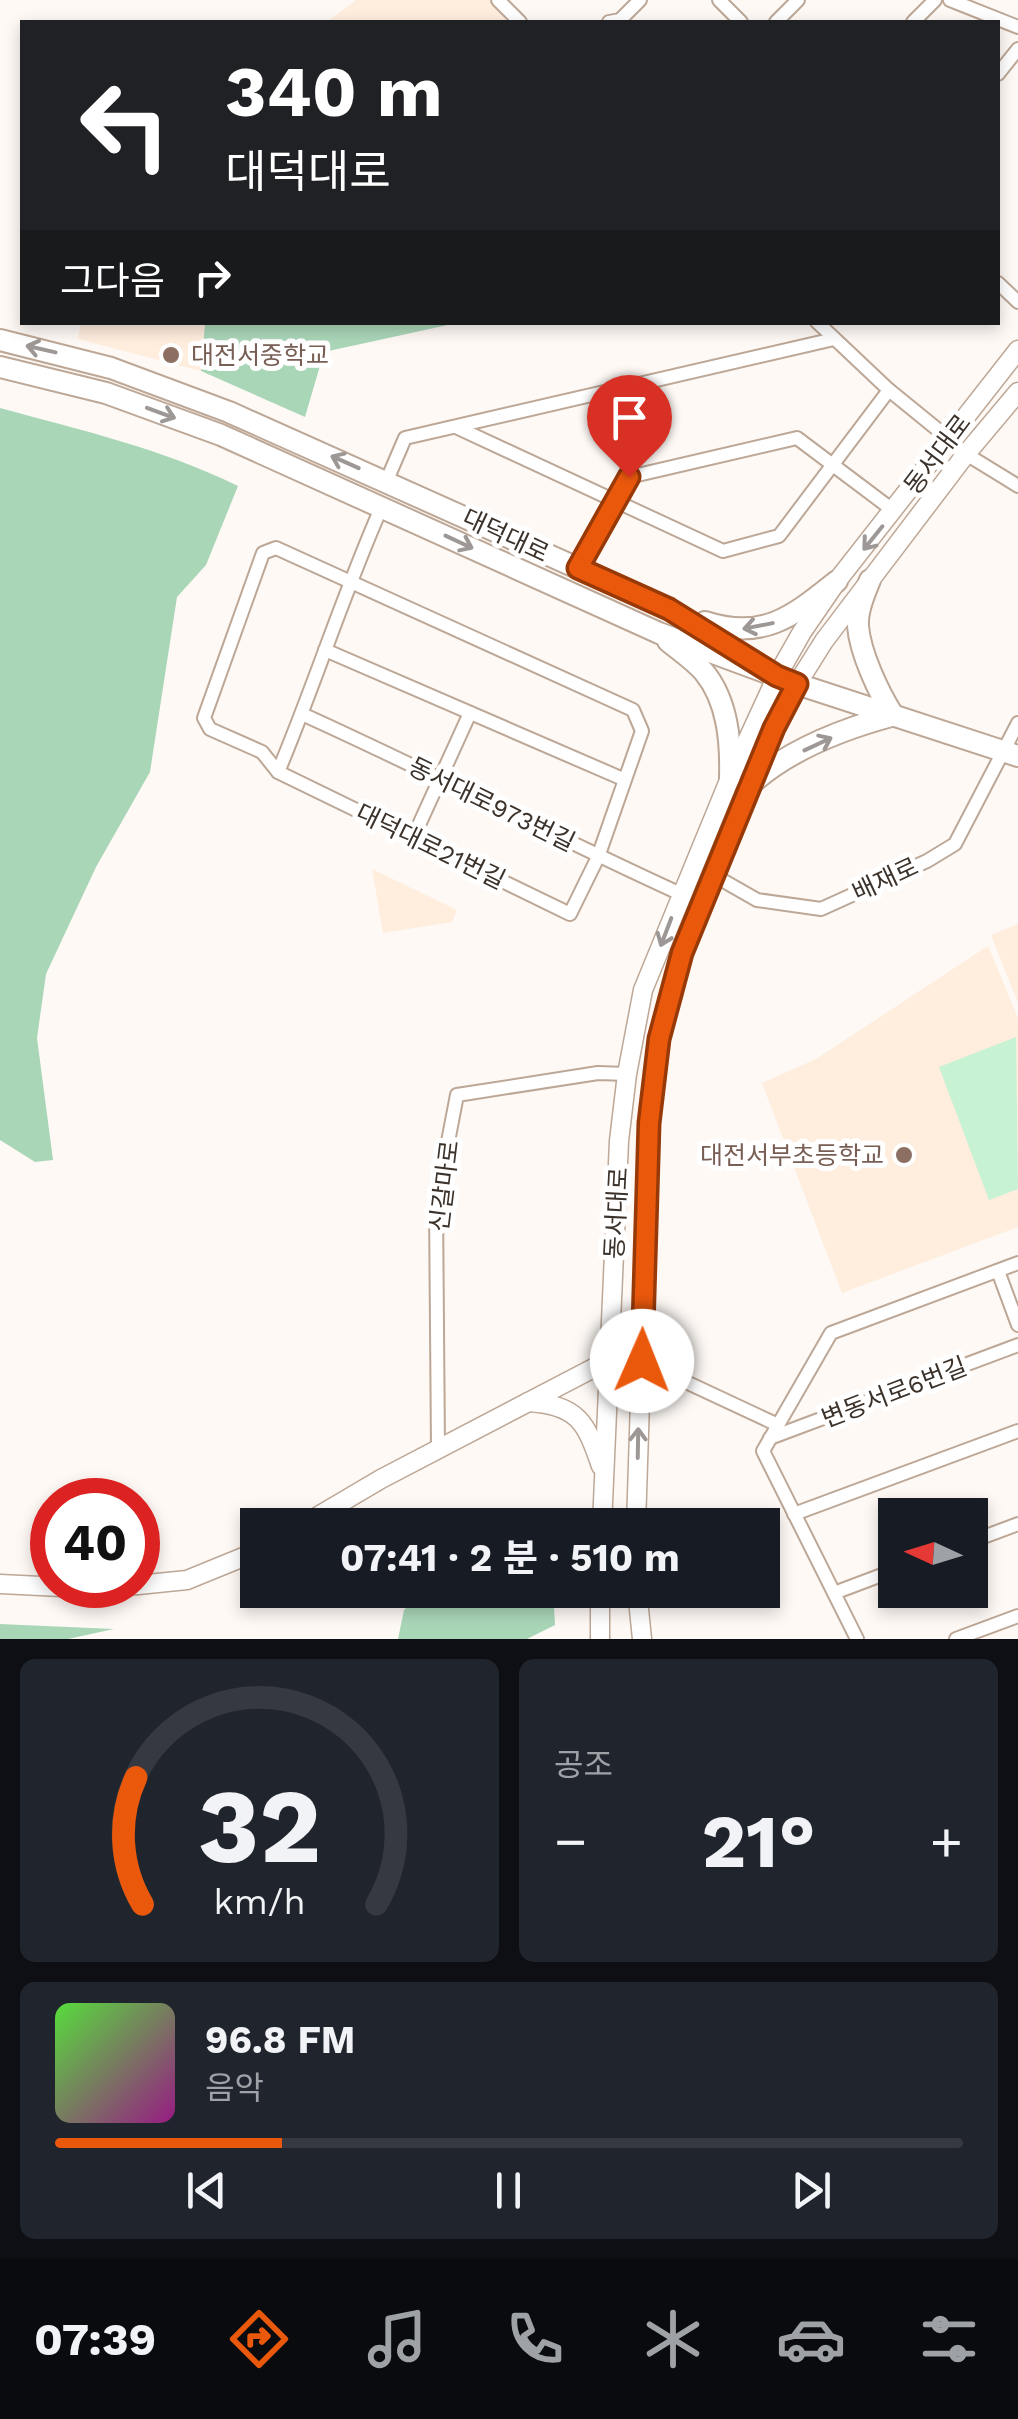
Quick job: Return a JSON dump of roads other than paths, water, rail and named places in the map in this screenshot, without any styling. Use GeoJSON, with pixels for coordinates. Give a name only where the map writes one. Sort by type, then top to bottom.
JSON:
{"type":"FeatureCollection","features":[{"type":"Feature","properties":{"kind":"main road","name":"대덕대로"},"geometry":{"type":"LineString","coordinates":[[0,340],[58,353],[158,384],[386,480],[669,609],[777,676]]}},
{"type":"Feature","properties":{"kind":"main road","name":"대덕대로"},"geometry":{"type":"LineString","coordinates":[[0,367],[106,394],[220,435],[659,633],[777,676]]}},
{"type":"Feature","properties":{"kind":"main road"},"geometry":{"type":"LineString","coordinates":[[870,580],[861,601],[858,627],[879,694],[893,715]]}},
{"type":"Feature","properties":{"kind":"main road"},"geometry":{"type":"LineString","coordinates":[[669,609],[731,630],[763,627],[792,617],[838,581]]}},
{"type":"Feature","properties":{"kind":"main road"},"geometry":{"type":"LineString","coordinates":[[659,633],[705,673],[732,737],[740,782],[860,724],[893,715]]}},
{"type":"Feature","properties":{"kind":"main road"},"geometry":{"type":"LineString","coordinates":[[777,676],[1011,753]]}},
{"type":"Feature","properties":{"kind":"street"},"geometry":{"type":"LineString","coordinates":[[498,0],[518,20]]}},
{"type":"Feature","properties":{"kind":"street"},"geometry":{"type":"LineString","coordinates":[[620,20],[640,0]]}},
{"type":"Feature","properties":{"kind":"street"},"geometry":{"type":"LineString","coordinates":[[719,0],[739,20]]}},
{"type":"Feature","properties":{"kind":"street"},"geometry":{"type":"LineString","coordinates":[[778,20],[798,0]]}},
{"type":"Feature","properties":{"kind":"street"},"geometry":{"type":"LineString","coordinates":[[915,20],[935,0]]}},
{"type":"Feature","properties":{"kind":"street"},"geometry":{"type":"LineString","coordinates":[[950,0],[1018,27]]}},
{"type":"Feature","properties":{"kind":"street"},"geometry":{"type":"LineString","coordinates":[[1000,72],[1018,49]]}},
{"type":"Feature","properties":{"kind":"street"},"geometry":{"type":"LineString","coordinates":[[821,325],[948,438]]}},
{"type":"Feature","properties":{"kind":"street"},"geometry":{"type":"LineString","coordinates":[[386,480],[405,438],[834,339]]}},
{"type":"Feature","properties":{"kind":"street","name":"동서대로"},"geometry":{"type":"LineString","coordinates":[[637,1508],[649,1123],[659,1039],[682,953],[716,876],[740,782],[777,676],[838,581],[1018,350]]}},
{"type":"Feature","properties":{"kind":"street"},"geometry":{"type":"LineString","coordinates":[[456,427],[723,551],[779,536],[890,390]]}},
{"type":"Feature","properties":{"kind":"street","name":"동서대로"},"geometry":{"type":"LineString","coordinates":[[603,1508],[619,1141],[643,990],[681,894],[797,684],[870,580],[1018,392]]}},
{"type":"Feature","properties":{"kind":"street"},"geometry":{"type":"LineString","coordinates":[[578,568],[629,477],[797,438],[894,510]]}},
{"type":"Feature","properties":{"kind":"street"},"geometry":{"type":"LineString","coordinates":[[966,454],[1018,486]]}},
{"type":"Feature","properties":{"kind":"street"},"geometry":{"type":"LineString","coordinates":[[278,772],[348,583],[382,506]]}},
{"type":"Feature","properties":{"kind":"street","name":"대덕대로21번길"},"geometry":{"type":"LineString","coordinates":[[276,548],[348,583],[633,710],[642,731],[598,857],[570,914],[278,772],[262,752],[210,730],[204,718],[263,553],[276,548]]}},
{"type":"Feature","properties":{"kind":"street"},"geometry":{"type":"LineString","coordinates":[[325,650],[623,779]]}},
{"type":"Feature","properties":{"kind":"street"},"geometry":{"type":"LineString","coordinates":[[414,838],[470,713]]}},
{"type":"Feature","properties":{"kind":"street","name":"동서대로973번길"},"geometry":{"type":"LineString","coordinates":[[302,714],[681,894]]}},
{"type":"Feature","properties":{"kind":"street","name":"배재로"},"geometry":{"type":"LineString","coordinates":[[716,876],[757,900],[820,909],[956,844],[1011,753],[1018,723]]}},
{"type":"Feature","properties":{"kind":"street","name":"신갈마로"},"geometry":{"type":"LineString","coordinates":[[438,1449],[436,1204],[457,1095],[598,1073],[627,1074]]}},
{"type":"Feature","properties":{"kind":"street","name":"변동서로6번길"},"geometry":{"type":"LineString","coordinates":[[770,1438],[831,1333],[1018,1263]]}},
{"type":"Feature","properties":{"kind":"street"},"geometry":{"type":"LineString","coordinates":[[998,1271],[1018,1326]]}},
{"type":"Feature","properties":{"kind":"street","name":"변동서로6번길"},"geometry":{"type":"LineString","coordinates":[[770,1438],[1018,1346]]}},
{"type":"Feature","properties":{"kind":"street"},"geometry":{"type":"LineString","coordinates":[[333,1508],[609,1360],[642,1361],[778,1424]]}},
{"type":"Feature","properties":{"kind":"street"},"geometry":{"type":"LineString","coordinates":[[527,1402],[552,1403],[578,1417],[589,1432],[604,1476]]}},
{"type":"Feature","properties":{"kind":"street"},"geometry":{"type":"LineString","coordinates":[[794,1514],[1018,1431]]}},
{"type":"Feature","properties":{"kind":"street"},"geometry":{"type":"LineString","coordinates":[[770,1438],[763,1451],[857,1639]]}},
{"type":"Feature","properties":{"kind":"street"},"geometry":{"type":"LineString","coordinates":[[988,1535],[1018,1524]]}},
{"type":"Feature","properties":{"kind":"street"},"geometry":{"type":"LineString","coordinates":[[160,1583],[187,1580],[240,1558]]}},
{"type":"Feature","properties":{"kind":"street"},"geometry":{"type":"LineString","coordinates":[[834,1593],[878,1576]]}},
{"type":"Feature","properties":{"kind":"street"},"geometry":{"type":"LineString","coordinates":[[0,1584],[30,1585]]}},
{"type":"Feature","properties":{"kind":"street"},"geometry":{"type":"LineString","coordinates":[[600,1608],[600,1639]]}},
{"type":"Feature","properties":{"kind":"street"},"geometry":{"type":"LineString","coordinates":[[639,1608],[642,1639]]}},
{"type":"Feature","properties":{"kind":"street"},"geometry":{"type":"LineString","coordinates":[[956,1639],[1018,1616]]}},
{"type":"Feature","properties":{"kind":"place","name":"대전서중학교"},"geometry":{"type":"Point","coordinates":[171,355]}},
{"type":"Feature","properties":{"kind":"place","name":"대전서부초등학교"},"geometry":{"type":"Point","coordinates":[904,1155]}}]}
